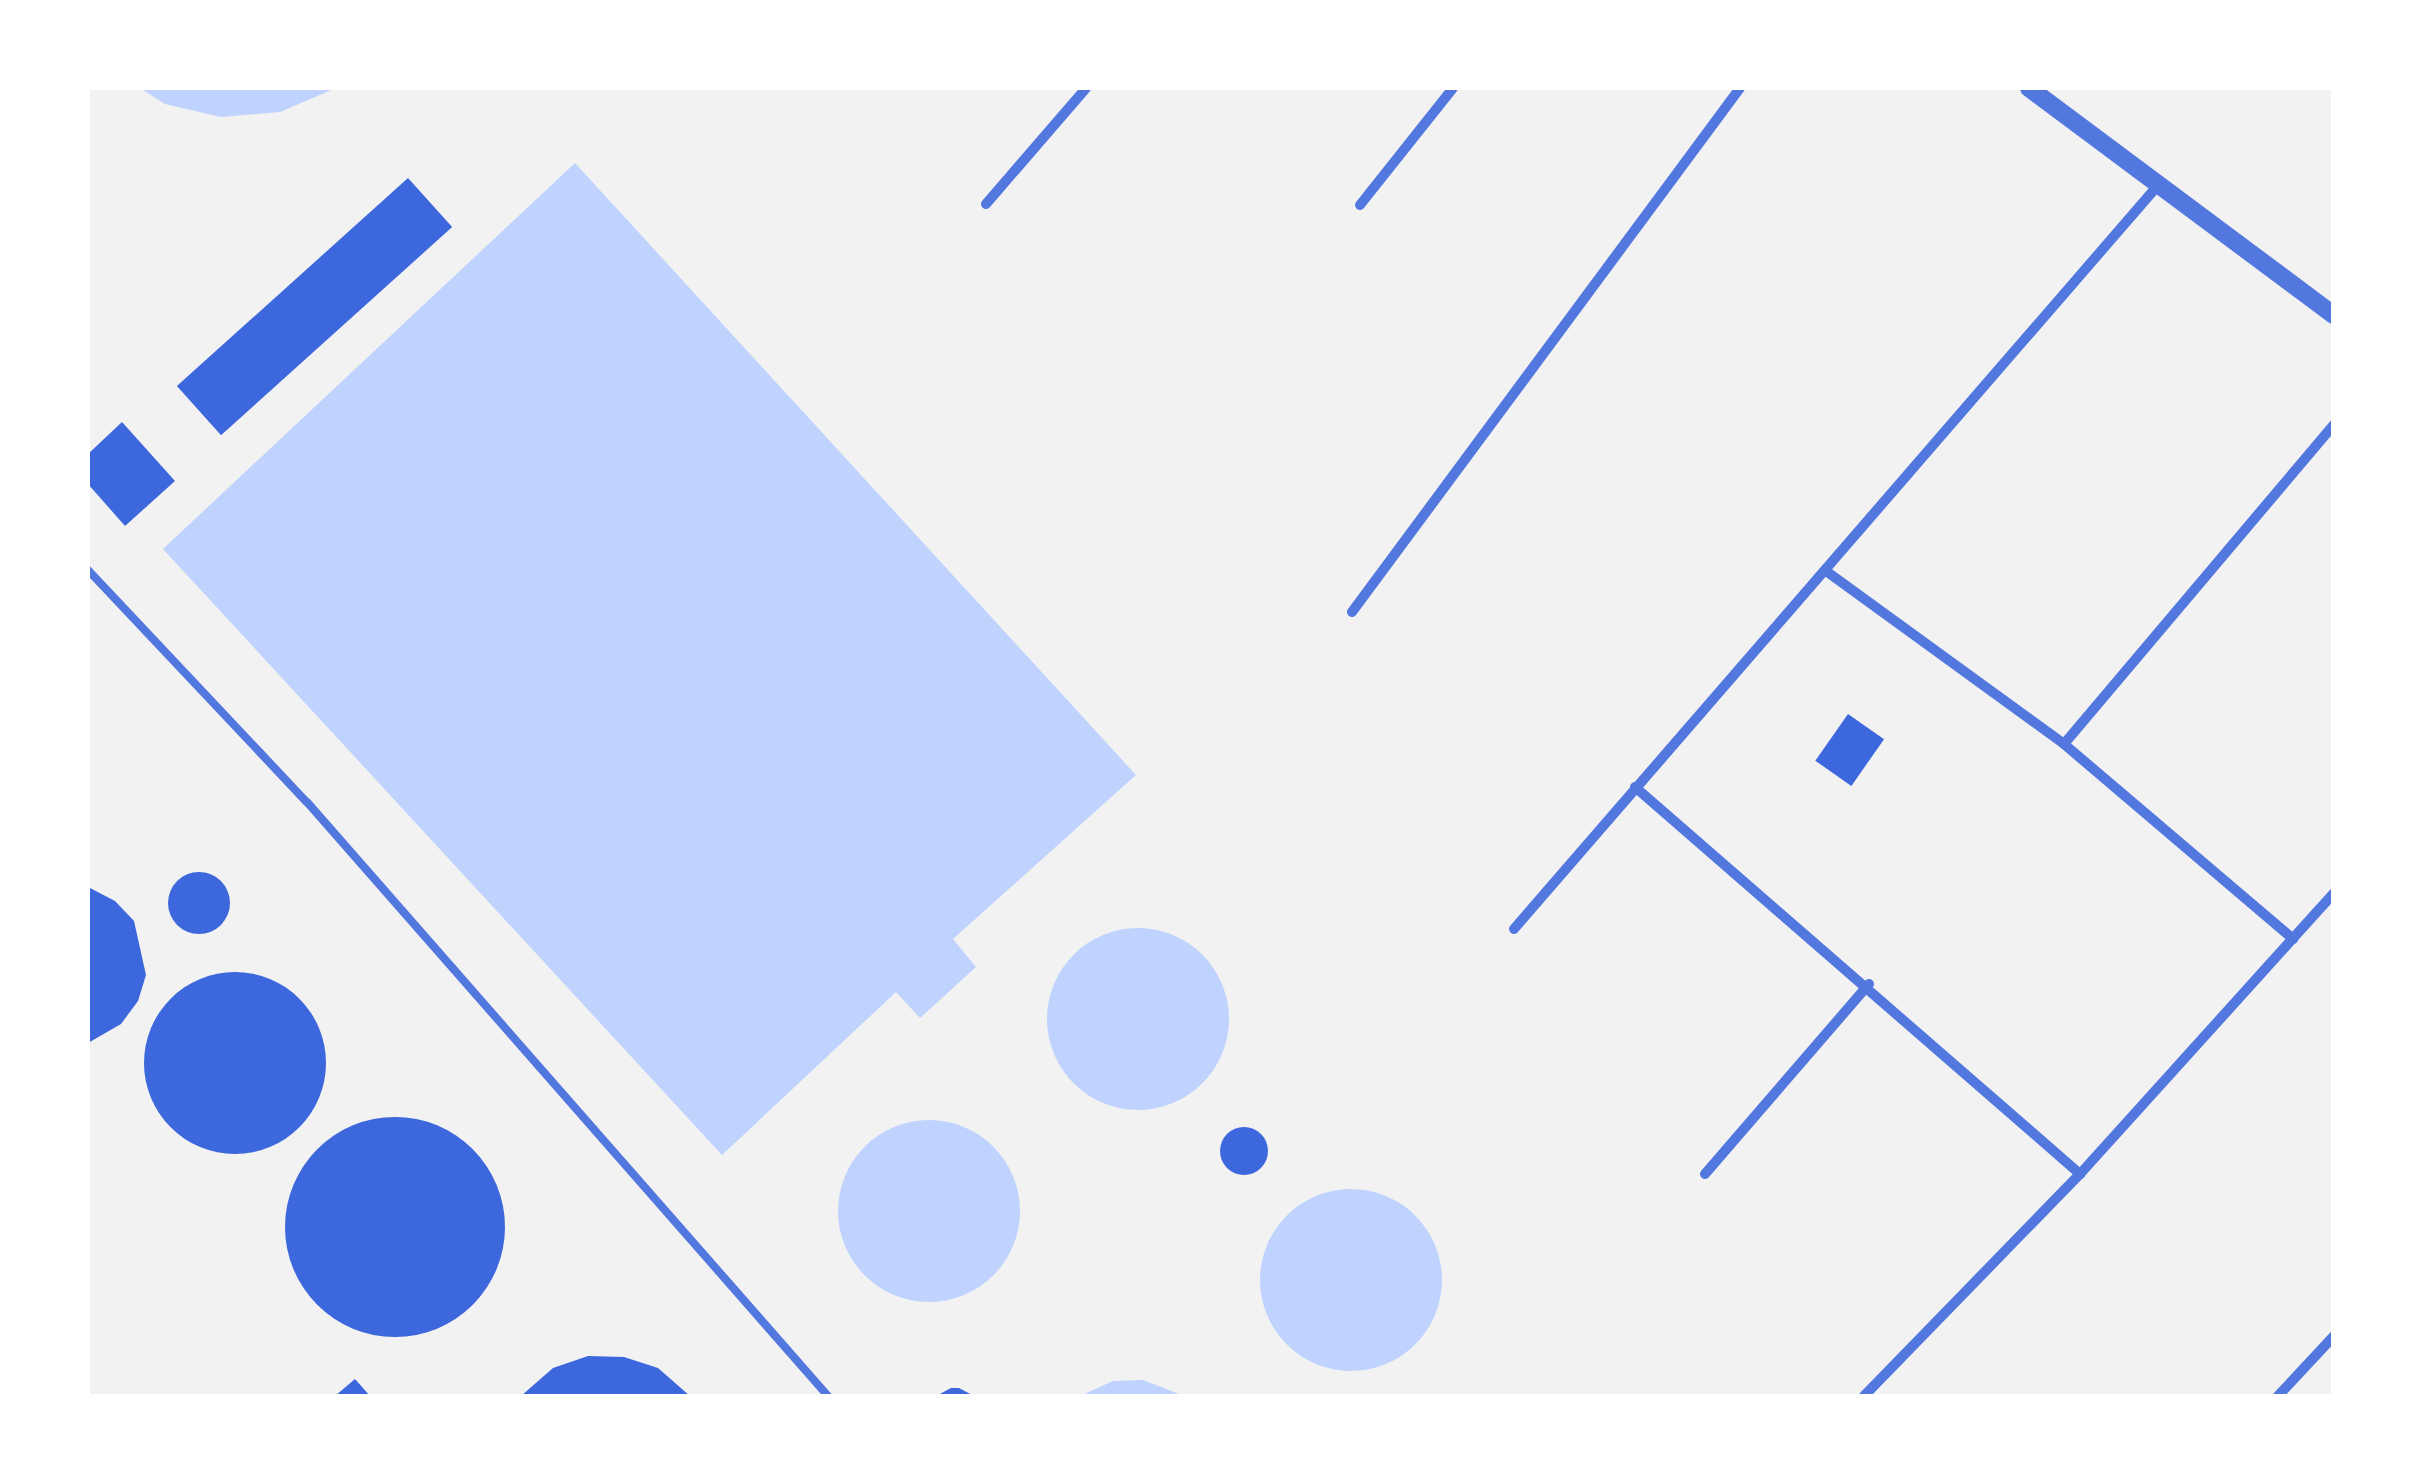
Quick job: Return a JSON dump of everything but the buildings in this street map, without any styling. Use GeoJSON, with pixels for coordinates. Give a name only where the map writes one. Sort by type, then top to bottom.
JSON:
{"type":"FeatureCollection","features":[{"type":"Feature","properties":{"kind":"street"},"geometry":{"type":"LineString","coordinates":[[986,204],[1086,88]]}},
{"type":"Feature","properties":{"kind":"street"},"geometry":{"type":"LineString","coordinates":[[1360,205],[1454,88]]}},
{"type":"Feature","properties":{"kind":"street"},"geometry":{"type":"LineString","coordinates":[[1352,612],[1740,88]]}},
{"type":"Feature","properties":{"kind":"street"},"geometry":{"type":"LineString","coordinates":[[2028,88],[2161,182],[2334,316]]}},
{"type":"Feature","properties":{"kind":"street"},"geometry":{"type":"LineString","coordinates":[[1514,929],[2161,182]]}},
{"type":"Feature","properties":{"kind":"street"},"geometry":{"type":"LineString","coordinates":[[2064,744],[2334,424]]}},
{"type":"Feature","properties":{"kind":"street"},"geometry":{"type":"LineString","coordinates":[[1826,570],[2064,744],[2293,939]]}},
{"type":"Feature","properties":{"kind":"street"},"geometry":{"type":"LineString","coordinates":[[1635,786],[1868,984],[2080,1174]]}},
{"type":"Feature","properties":{"kind":"street"},"geometry":{"type":"LineString","coordinates":[[1864,1396],[2080,1174],[2334,893]]}},
{"type":"Feature","properties":{"kind":"street"},"geometry":{"type":"LineString","coordinates":[[1705,1174],[1868,984]]}},
{"type":"Feature","properties":{"kind":"street"},"geometry":{"type":"LineString","coordinates":[[2278,1396],[2334,1336]]}},
{"type":"Feature","properties":{"kind":"lane"},"geometry":{"type":"LineString","coordinates":[[88,570],[307,802],[828,1396]]}},
{"type":"Feature","properties":{"kind":"water"},"geometry":{"type":"Polygon","coordinates":[[[140,88],[336,88],[280,112],[221,117],[165,104],[140,88]]]}},
{"type":"Feature","properties":{"kind":"water"},"geometry":{"type":"Polygon","coordinates":[[[575,163],[1136,775],[953,939],[976,967],[920,1018],[896,992],[722,1155],[163,549],[575,163]]]}},
{"type":"Feature","properties":{"kind":"water"},"geometry":{"type":"Polygon","coordinates":[[[1138,928],[1173,934],[1203,954],[1223,984],[1229,1019],[1223,1054],[1203,1084],[1173,1104],[1138,1110],[1103,1104],[1073,1084],[1053,1054],[1047,1019],[1053,984],[1073,954],[1103,934],[1138,928]]]}},
{"type":"Feature","properties":{"kind":"water"},"geometry":{"type":"Polygon","coordinates":[[[929,1120],[964,1126],[994,1146],[1014,1176],[1020,1211],[1014,1246],[994,1276],[964,1296],[929,1302],[894,1296],[864,1276],[844,1246],[838,1211],[844,1176],[864,1146],[894,1126],[929,1120]]]}},
{"type":"Feature","properties":{"kind":"water"},"geometry":{"type":"Polygon","coordinates":[[[1351,1189],[1386,1196],[1416,1215],[1435,1245],[1442,1280],[1435,1315],[1416,1345],[1386,1364],[1351,1371],[1316,1364],[1286,1345],[1267,1315],[1260,1280],[1267,1245],[1286,1215],[1316,1196],[1351,1189]]]}},
{"type":"Feature","properties":{"kind":"water"},"geometry":{"type":"Polygon","coordinates":[[[1143,1380],[1184,1396],[1080,1396],[1113,1381],[1143,1380]]]}}]}
